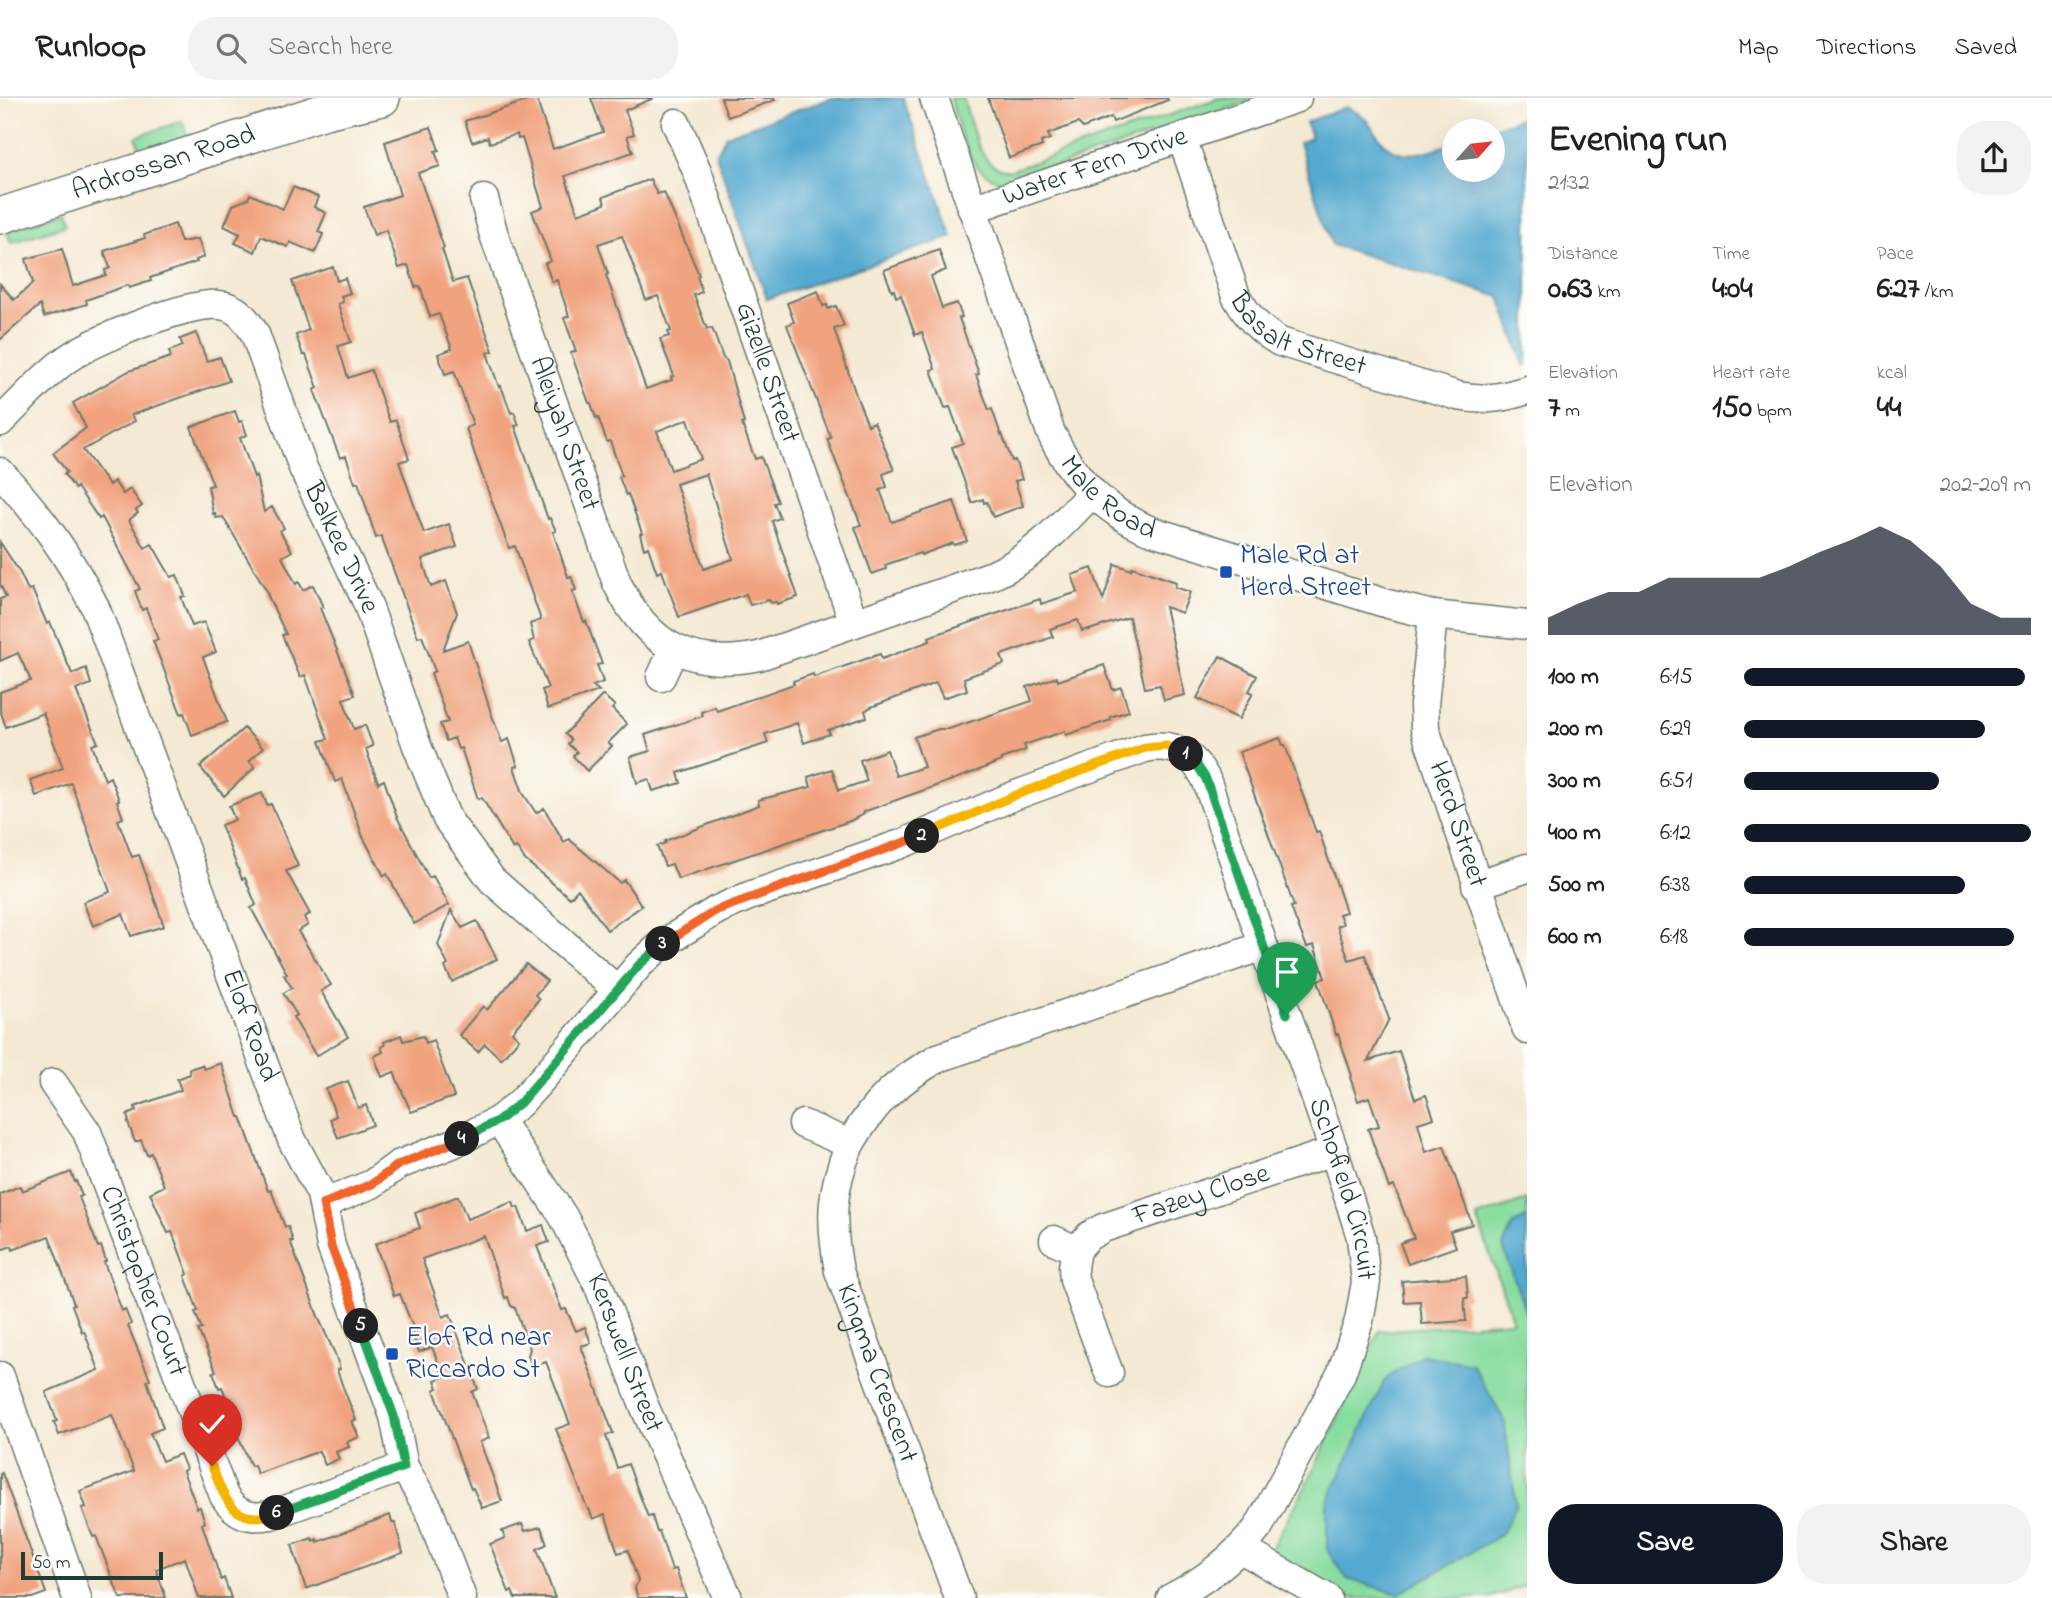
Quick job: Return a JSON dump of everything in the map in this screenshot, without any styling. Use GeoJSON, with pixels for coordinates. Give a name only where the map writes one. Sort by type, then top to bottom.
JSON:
{"type":"FeatureCollection","features":[{"type":"Feature","properties":{"kind":"main road","name":"Ardrossan Road"},"geometry":{"type":"LineString","coordinates":[[0,216],[337,104],[382,98]]}},
{"type":"Feature","properties":{"kind":"street","name":"Male Road"},"geometry":{"type":"LineString","coordinates":[[934,98],[1051,433],[1068,465],[1091,494],[1149,530],[1388,604],[1433,615],[1527,625]]}},
{"type":"Feature","properties":{"kind":"street","name":"Water Fern Drive"},"geometry":{"type":"LineString","coordinates":[[972,209],[1297,98]]}},
{"type":"Feature","properties":{"kind":"street","name":"Gizelle Street"},"geometry":{"type":"LineString","coordinates":[[676,123],[697,172],[854,623]]}},
{"type":"Feature","properties":{"kind":"street","name":"Basalt Street"},"geometry":{"type":"LineString","coordinates":[[1182,138],[1236,296],[1246,314],[1261,331],[1280,342],[1458,396],[1477,400],[1498,398],[1527,390]]}},
{"type":"Feature","properties":{"kind":"street","name":"Aleiyah Street"},"geometry":{"type":"LineString","coordinates":[[484,199],[494,235],[617,583],[628,607],[644,626],[674,649],[710,660],[735,661],[760,656],[993,575],[1016,564],[1039,547],[1091,494]]}},
{"type":"Feature","properties":{"kind":"street","name":"Balkee Drive"},"geometry":{"type":"LineString","coordinates":[[0,422],[48,374],[69,358],[111,335],[203,306],[220,305],[235,310],[247,321],[255,334],[303,468],[367,602],[432,786],[447,819],[492,880],[617,990]]}},
{"type":"Feature","properties":{"kind":"street","name":"Elof Road"},"geometry":{"type":"LineString","coordinates":[[0,472],[50,530],[73,564],[95,607],[292,1140],[320,1194],[331,1246],[394,1416],[404,1467],[428,1508],[462,1598]]}},
{"type":"Feature","properties":{"kind":"street","name":"Herd Street"},"geometry":{"type":"LineString","coordinates":[[1433,615],[1424,705],[1425,729],[1527,1030]]}},
{"type":"Feature","properties":{"kind":"street"},"geometry":{"type":"LineString","coordinates":[[661,677],[674,649]]}},
{"type":"Feature","properties":{"kind":"street","name":"Schofield Circuit"},"geometry":{"type":"LineString","coordinates":[[617,990],[661,945],[717,910],[749,896],[901,844],[1016,795],[1132,752],[1155,746],[1173,748],[1193,759],[1206,779],[1334,1151],[1362,1237],[1366,1282],[1359,1321],[1341,1374],[1271,1506],[1241,1549],[1196,1585],[1171,1598]]}},
{"type":"Feature","properties":{"kind":"street"},"geometry":{"type":"LineString","coordinates":[[1476,885],[1527,868]]}},
{"type":"Feature","properties":{"kind":"street","name":"Kingma Crescent"},"geometry":{"type":"LineString","coordinates":[[959,1598],[839,1271],[833,1235],[833,1204],[838,1174],[849,1144],[868,1114],[886,1094],[938,1058],[1263,946]]}},
{"type":"Feature","properties":{"kind":"street"},"geometry":{"type":"LineString","coordinates":[[320,1194],[364,1167],[398,1165],[452,1144],[499,1120],[520,1103],[542,1079],[617,990]]}},
{"type":"Feature","properties":{"kind":"street","name":"Christopher Court"},"geometry":{"type":"LineString","coordinates":[[53,1083],[87,1132],[220,1486],[231,1508],[256,1518],[271,1515],[404,1467]]}},
{"type":"Feature","properties":{"kind":"street","name":"Kerswell Street"},"geometry":{"type":"LineString","coordinates":[[499,1120],[563,1216],[598,1284],[643,1404],[728,1598]]}},
{"type":"Feature","properties":{"kind":"street"},"geometry":{"type":"LineString","coordinates":[[803,1124],[849,1144]]}},
{"type":"Feature","properties":{"kind":"street","name":"Fazey Close"},"geometry":{"type":"LineString","coordinates":[[1109,1373],[1074,1280],[1073,1267],[1065,1245],[1103,1228],[1334,1151]]}},
{"type":"Feature","properties":{"kind":"street"},"geometry":{"type":"LineString","coordinates":[[0,1376],[76,1598]]}},
{"type":"Feature","properties":{"kind":"street"},"geometry":{"type":"LineString","coordinates":[[1241,1549],[1328,1598]]}},
{"type":"Feature","properties":{"kind":"green space"},"geometry":{"type":"Polygon","coordinates":[[[950,98],[963,98],[978,145],[991,164],[1012,170],[1219,98],[1260,98],[1007,183],[982,171],[974,162],[962,138],[950,98]]]}},
{"type":"Feature","properties":{"kind":"green space"},"geometry":{"type":"Polygon","coordinates":[[[182,121],[188,138],[142,154],[136,137],[182,121]]]}},
{"type":"Feature","properties":{"kind":"green space"},"geometry":{"type":"Polygon","coordinates":[[[61,213],[65,225],[11,243],[7,231],[61,213]]]}},
{"type":"Feature","properties":{"kind":"green space"},"geometry":{"type":"Polygon","coordinates":[[[1527,1200],[1527,1585],[1489,1598],[1301,1598],[1269,1552],[1307,1484],[1379,1331],[1513,1321],[1477,1217],[1527,1200]]]}},
{"type":"Feature","properties":{"kind":"water"},"geometry":{"type":"Polygon","coordinates":[[[832,98],[903,98],[952,237],[767,299],[716,155],[726,135],[832,98]]]}},
{"type":"Feature","properties":{"kind":"water"},"geometry":{"type":"Polygon","coordinates":[[[1346,107],[1364,117],[1382,141],[1398,152],[1417,153],[1442,147],[1442,182],[1505,182],[1505,124],[1527,116],[1527,365],[1524,366],[1500,297],[1332,245],[1299,143],[1311,138],[1306,122],[1346,107]]]}},
{"type":"Feature","properties":{"kind":"water"},"geometry":{"type":"Polygon","coordinates":[[[1527,1218],[1527,1316],[1503,1246],[1513,1224],[1527,1218]]]}},
{"type":"Feature","properties":{"kind":"water"},"geometry":{"type":"Polygon","coordinates":[[[1422,1355],[1472,1364],[1504,1419],[1516,1505],[1500,1535],[1399,1594],[1347,1579],[1327,1550],[1327,1503],[1385,1380],[1422,1355]]]}},
{"type":"Feature","properties":{"kind":"building"},"geometry":{"type":"Polygon","coordinates":[[[536,98],[553,149],[603,132],[591,98],[654,98],[625,110],[634,134],[627,136],[633,152],[565,176],[578,214],[605,204],[603,197],[650,179],[657,194],[664,192],[699,275],[697,276],[702,292],[694,295],[707,329],[712,328],[723,358],[727,361],[744,423],[742,424],[755,459],[761,457],[778,502],[774,503],[780,518],[772,521],[798,597],[777,604],[769,600],[750,605],[746,594],[679,617],[662,571],[657,573],[648,547],[644,549],[640,534],[642,533],[619,477],[622,476],[610,441],[607,442],[598,417],[596,418],[589,403],[571,353],[576,351],[564,318],[569,316],[557,280],[552,282],[545,263],[551,261],[532,211],[543,207],[522,138],[518,139],[517,134],[490,143],[488,137],[472,142],[465,121],[536,98]],[[622,236],[598,244],[608,274],[606,275],[646,389],[672,380],[671,377],[674,376],[660,339],[669,336],[668,332],[671,331],[658,296],[646,300],[622,236]],[[688,419],[657,431],[671,470],[701,459],[688,419]],[[706,474],[676,484],[704,569],[733,559],[706,474]]]}},
{"type":"Feature","properties":{"kind":"building"},"geometry":{"type":"Polygon","coordinates":[[[721,98],[774,98],[775,100],[728,117],[721,98]]]}},
{"type":"Feature","properties":{"kind":"building"},"geometry":{"type":"Polygon","coordinates":[[[988,98],[1168,100],[1113,122],[1111,117],[1083,128],[1078,123],[1048,134],[1050,139],[1041,142],[1042,146],[1009,158],[988,98]]]}},
{"type":"Feature","properties":{"kind":"building"},"geometry":{"type":"Polygon","coordinates":[[[431,127],[439,150],[435,151],[440,166],[418,173],[444,248],[442,249],[453,282],[467,278],[493,351],[487,353],[499,387],[501,386],[511,413],[514,412],[519,425],[515,426],[548,519],[550,518],[556,531],[553,532],[568,577],[571,576],[576,590],[572,591],[602,664],[597,665],[603,682],[593,686],[599,691],[548,709],[542,690],[548,688],[529,642],[534,640],[530,624],[541,620],[515,546],[509,548],[475,455],[466,428],[473,425],[454,371],[445,374],[438,354],[452,349],[439,314],[430,317],[420,286],[415,287],[408,265],[399,268],[386,230],[374,235],[364,207],[400,195],[385,142],[431,127]]]}},
{"type":"Feature","properties":{"kind":"building"},"geometry":{"type":"Polygon","coordinates":[[[293,187],[318,197],[314,207],[326,213],[318,232],[323,234],[315,253],[290,242],[288,247],[261,236],[255,252],[235,243],[240,234],[224,226],[233,205],[248,199],[250,194],[283,209],[293,187]]]}},
{"type":"Feature","properties":{"kind":"building"},"geometry":{"type":"Polygon","coordinates":[[[175,224],[181,242],[198,239],[204,257],[196,260],[197,262],[150,278],[151,281],[129,288],[128,285],[86,300],[87,304],[44,317],[40,305],[0,340],[0,284],[14,300],[33,283],[26,259],[62,249],[73,286],[106,275],[105,270],[110,268],[104,251],[145,238],[144,235],[175,224]]]}},
{"type":"Feature","properties":{"kind":"building"},"geometry":{"type":"Polygon","coordinates":[[[939,250],[946,270],[931,276],[942,308],[957,303],[962,317],[959,318],[979,374],[976,375],[989,410],[992,409],[1012,461],[1015,460],[1022,479],[1015,481],[1023,506],[993,517],[983,499],[972,503],[952,447],[963,443],[950,407],[945,408],[931,370],[935,369],[922,332],[915,335],[901,295],[896,297],[884,270],[939,250]]]}},
{"type":"Feature","properties":{"kind":"building"},"geometry":{"type":"Polygon","coordinates":[[[333,267],[337,281],[345,278],[350,293],[341,296],[343,302],[338,304],[351,342],[338,346],[348,378],[371,370],[390,422],[396,420],[409,459],[399,462],[424,533],[449,524],[457,547],[422,559],[431,587],[446,581],[457,613],[443,650],[468,641],[502,742],[509,739],[518,766],[514,767],[523,793],[536,813],[544,808],[564,842],[569,839],[620,883],[624,880],[642,906],[607,930],[578,889],[570,898],[525,860],[516,847],[513,849],[482,798],[478,799],[461,748],[458,749],[454,738],[446,741],[440,724],[448,722],[431,673],[435,671],[422,636],[418,637],[381,536],[376,538],[358,482],[355,483],[346,456],[340,458],[314,390],[318,388],[296,335],[309,330],[292,281],[333,267]]]}},
{"type":"Feature","properties":{"kind":"building"},"geometry":{"type":"Polygon","coordinates":[[[818,291],[823,306],[827,305],[828,309],[836,306],[844,326],[834,329],[857,398],[868,425],[874,422],[894,470],[883,474],[887,487],[880,490],[892,522],[954,501],[967,541],[885,565],[886,569],[872,574],[855,527],[861,525],[787,325],[794,322],[787,303],[818,291]]]}},
{"type":"Feature","properties":{"kind":"building"},"geometry":{"type":"Polygon","coordinates":[[[196,333],[207,361],[220,357],[229,381],[131,415],[135,421],[83,450],[109,485],[114,481],[123,494],[130,489],[142,506],[129,520],[145,548],[152,544],[171,577],[177,575],[185,596],[181,597],[192,626],[204,622],[216,652],[203,657],[227,722],[192,735],[184,713],[181,714],[153,641],[158,640],[146,608],[142,610],[135,591],[140,589],[102,517],[99,519],[77,487],[75,489],[53,453],[86,428],[73,403],[129,371],[171,357],[169,351],[183,346],[180,339],[196,333]]]}},
{"type":"Feature","properties":{"kind":"building"},"geometry":{"type":"Polygon","coordinates":[[[235,411],[247,435],[240,438],[254,477],[256,476],[264,512],[272,507],[284,528],[280,531],[292,551],[282,557],[296,584],[299,582],[303,590],[313,585],[323,607],[320,608],[355,695],[343,699],[354,729],[365,725],[373,746],[366,749],[378,783],[384,780],[397,817],[429,878],[433,876],[449,905],[414,924],[363,837],[342,779],[335,782],[320,741],[328,739],[305,675],[300,677],[282,635],[286,634],[268,593],[223,517],[216,518],[215,513],[213,514],[208,486],[213,485],[191,427],[235,411]]]}},
{"type":"Feature","properties":{"kind":"building"},"geometry":{"type":"Polygon","coordinates":[[[0,542],[28,590],[32,589],[47,624],[50,622],[72,674],[86,668],[91,684],[76,690],[98,743],[92,745],[105,780],[110,777],[123,818],[118,820],[132,857],[139,855],[164,926],[131,936],[123,914],[93,926],[83,902],[110,892],[71,783],[36,796],[30,780],[63,768],[43,713],[6,727],[0,710],[0,692],[31,681],[18,653],[0,661],[0,599],[6,597],[0,584],[0,542]]]}},
{"type":"Feature","properties":{"kind":"building"},"geometry":{"type":"Polygon","coordinates":[[[1115,564],[1176,582],[1175,587],[1190,592],[1182,613],[1165,607],[1185,695],[1164,700],[1160,685],[1145,688],[1129,617],[1082,631],[1078,620],[1050,629],[1053,637],[1001,655],[1004,664],[964,678],[967,690],[943,698],[936,683],[871,707],[865,711],[867,717],[828,730],[830,734],[804,743],[797,723],[765,734],[768,743],[678,773],[681,783],[653,791],[649,779],[637,783],[630,757],[650,751],[645,735],[703,716],[701,712],[715,707],[717,711],[794,684],[793,681],[813,674],[814,677],[880,654],[882,659],[930,641],[929,637],[1040,599],[1041,604],[1078,592],[1072,575],[1092,568],[1103,600],[1115,564]]]}},
{"type":"Feature","properties":{"kind":"building"},"geometry":{"type":"Polygon","coordinates":[[[1220,656],[1257,676],[1249,691],[1253,693],[1239,719],[1197,698],[1220,656]]]}},
{"type":"Feature","properties":{"kind":"building"},"geometry":{"type":"Polygon","coordinates":[[[1104,665],[1113,690],[1121,687],[1129,711],[1110,717],[1111,720],[1066,735],[1065,731],[1024,745],[1026,750],[1001,761],[863,812],[864,814],[850,821],[678,879],[672,864],[665,866],[657,846],[666,843],[665,841],[759,805],[758,800],[811,787],[808,777],[832,769],[839,790],[867,781],[860,760],[887,750],[896,776],[924,767],[914,737],[939,729],[949,729],[1032,701],[1027,687],[1057,677],[1058,681],[1104,665]]]}},
{"type":"Feature","properties":{"kind":"building"},"geometry":{"type":"Polygon","coordinates":[[[603,695],[615,706],[612,709],[627,724],[608,743],[612,746],[587,771],[573,756],[577,752],[568,744],[571,740],[565,734],[603,695]]]}},
{"type":"Feature","properties":{"kind":"building"},"geometry":{"type":"Polygon","coordinates":[[[244,728],[263,748],[249,761],[255,767],[224,796],[200,767],[244,728]]]}},
{"type":"Feature","properties":{"kind":"building"},"geometry":{"type":"Polygon","coordinates":[[[1280,738],[1285,745],[1316,832],[1319,831],[1346,912],[1339,914],[1343,924],[1337,926],[1349,960],[1365,955],[1389,1019],[1368,1061],[1399,1051],[1415,1099],[1426,1095],[1434,1118],[1418,1123],[1426,1152],[1444,1146],[1472,1224],[1450,1231],[1456,1247],[1408,1264],[1400,1243],[1414,1238],[1394,1186],[1389,1188],[1368,1129],[1379,1126],[1369,1097],[1358,1101],[1350,1077],[1352,1076],[1318,980],[1325,978],[1314,945],[1307,947],[1296,921],[1291,907],[1294,906],[1239,752],[1280,738]]]}},
{"type":"Feature","properties":{"kind":"building"},"geometry":{"type":"Polygon","coordinates":[[[262,793],[267,805],[271,804],[298,866],[286,871],[310,914],[304,917],[308,925],[298,931],[331,985],[321,991],[348,1037],[316,1056],[293,1017],[297,1015],[283,993],[292,988],[284,975],[287,974],[251,908],[256,905],[245,878],[242,879],[221,825],[235,820],[229,806],[262,793]]]}},
{"type":"Feature","properties":{"kind":"building"},"geometry":{"type":"Polygon","coordinates":[[[451,910],[462,928],[477,921],[497,959],[452,982],[445,967],[448,965],[438,945],[451,910]]]}},
{"type":"Feature","properties":{"kind":"building"},"geometry":{"type":"Polygon","coordinates":[[[526,964],[547,981],[535,995],[539,999],[512,1032],[519,1039],[501,1059],[485,1044],[478,1052],[459,1035],[483,1006],[487,1010],[526,964]]]}},
{"type":"Feature","properties":{"kind":"building"},"geometry":{"type":"Polygon","coordinates":[[[401,1035],[403,1041],[423,1036],[426,1043],[433,1040],[454,1097],[411,1112],[394,1072],[382,1077],[374,1056],[383,1052],[381,1047],[385,1045],[384,1042],[401,1035]]]}},
{"type":"Feature","properties":{"kind":"building"},"geometry":{"type":"Polygon","coordinates":[[[221,1063],[268,1191],[271,1190],[285,1227],[288,1226],[293,1241],[290,1241],[335,1354],[340,1369],[337,1370],[356,1420],[352,1421],[359,1437],[347,1442],[349,1447],[336,1452],[339,1459],[325,1465],[319,1451],[257,1474],[254,1465],[251,1466],[229,1416],[233,1415],[222,1387],[219,1388],[213,1372],[216,1371],[198,1330],[202,1329],[185,1276],[188,1274],[172,1232],[168,1233],[150,1193],[164,1186],[151,1153],[147,1155],[141,1140],[135,1142],[128,1122],[127,1115],[136,1111],[135,1107],[181,1090],[177,1079],[190,1074],[189,1069],[202,1065],[204,1069],[221,1063]]]}},
{"type":"Feature","properties":{"kind":"building"},"geometry":{"type":"Polygon","coordinates":[[[348,1081],[358,1108],[366,1105],[373,1125],[338,1138],[330,1119],[336,1116],[326,1089],[348,1081]]]}},
{"type":"Feature","properties":{"kind":"building"},"geometry":{"type":"Polygon","coordinates":[[[71,1172],[150,1379],[147,1381],[163,1428],[150,1433],[162,1461],[180,1454],[186,1469],[183,1471],[205,1522],[202,1524],[221,1580],[224,1578],[231,1598],[199,1598],[185,1558],[156,1569],[166,1598],[120,1598],[82,1508],[86,1507],[80,1491],[134,1471],[112,1415],[59,1435],[54,1422],[57,1421],[46,1392],[99,1370],[84,1331],[82,1332],[49,1236],[13,1250],[12,1246],[0,1250],[0,1194],[20,1186],[22,1191],[71,1172]]]}},
{"type":"Feature","properties":{"kind":"building"},"geometry":{"type":"Polygon","coordinates":[[[458,1196],[467,1219],[513,1202],[515,1208],[518,1207],[527,1231],[543,1225],[549,1242],[537,1246],[562,1310],[566,1309],[576,1331],[585,1327],[591,1343],[581,1346],[613,1433],[606,1436],[617,1468],[628,1464],[648,1517],[652,1516],[672,1570],[676,1569],[686,1598],[638,1598],[635,1588],[638,1581],[628,1550],[618,1553],[605,1514],[593,1519],[556,1429],[570,1424],[546,1362],[532,1367],[528,1355],[530,1349],[515,1308],[511,1306],[508,1297],[505,1298],[484,1236],[422,1259],[443,1317],[450,1314],[478,1389],[472,1392],[489,1438],[480,1442],[502,1501],[482,1508],[473,1488],[471,1489],[434,1390],[438,1388],[435,1380],[444,1377],[432,1347],[419,1352],[400,1294],[394,1296],[375,1244],[420,1228],[415,1213],[458,1196]]]}},
{"type":"Feature","properties":{"kind":"building"},"geometry":{"type":"Polygon","coordinates":[[[1466,1276],[1466,1321],[1422,1324],[1420,1301],[1404,1302],[1402,1281],[1466,1276]]]}},
{"type":"Feature","properties":{"kind":"building"},"geometry":{"type":"Polygon","coordinates":[[[2,1473],[46,1593],[32,1598],[0,1598],[2,1473]]]}},
{"type":"Feature","properties":{"kind":"building"},"geometry":{"type":"Polygon","coordinates":[[[390,1515],[392,1523],[395,1523],[403,1553],[306,1589],[292,1545],[312,1538],[318,1542],[390,1515]]]}},
{"type":"Feature","properties":{"kind":"building"},"geometry":{"type":"Polygon","coordinates":[[[522,1524],[525,1531],[541,1527],[547,1544],[537,1549],[555,1598],[515,1598],[512,1591],[509,1592],[490,1544],[505,1538],[502,1531],[522,1524]]]}},
{"type":"Feature","properties":{"kind":"place","name":"Male Rd at Herd Street"},"geometry":{"type":"Point","coordinates":[1226,572]}},
{"type":"Feature","properties":{"kind":"place","name":"Elof Rd near Riccardo St"},"geometry":{"type":"Point","coordinates":[392,1354]}},
{"type":"Feature","properties":{"kind":"route"},"geometry":{"type":"LineString","coordinates":[[212,1466],[231,1508],[256,1518],[404,1467],[394,1416],[331,1246],[323,1204],[372,1184],[398,1165],[452,1144],[499,1120],[520,1103],[639,965],[661,945],[690,925],[749,896],[901,844],[1054,780],[1145,748],[1166,746],[1193,759],[1206,779],[1287,1014]]}}]}
